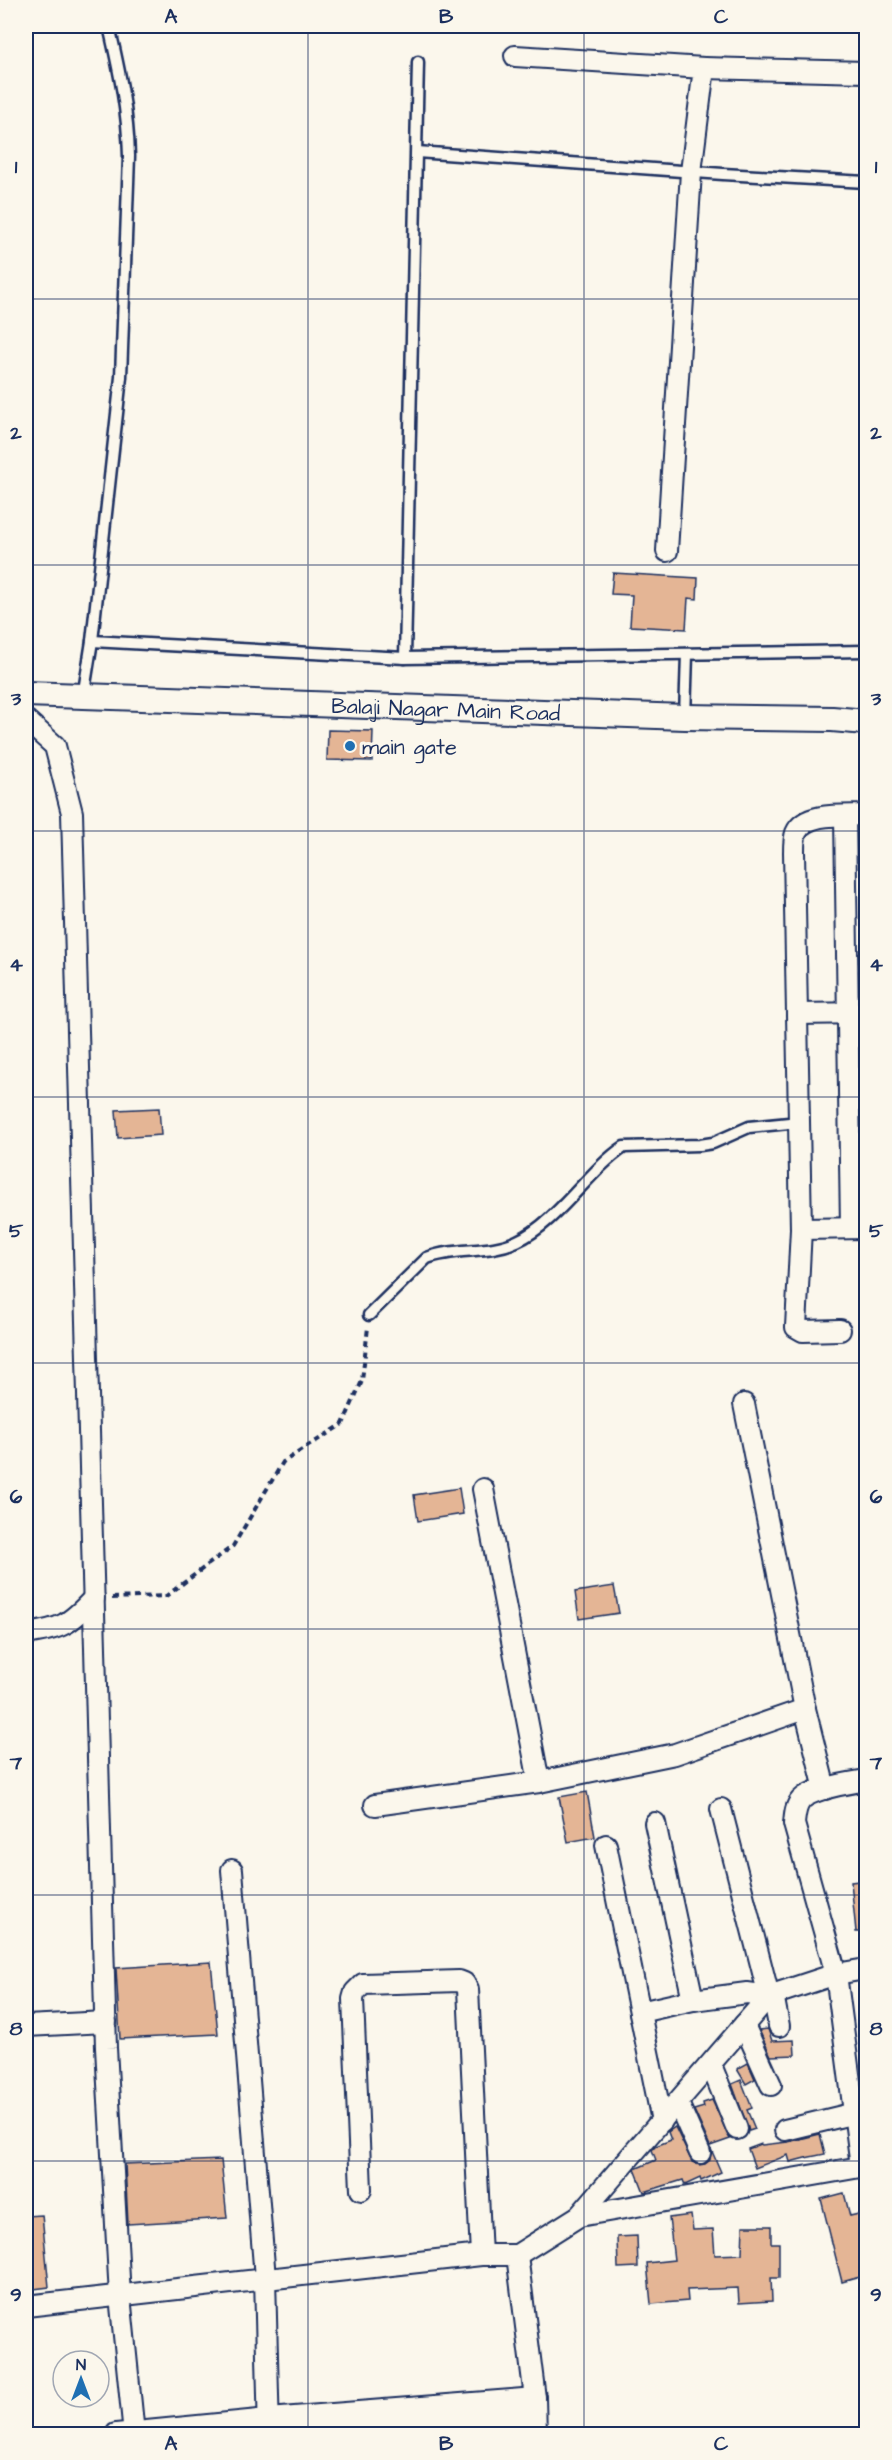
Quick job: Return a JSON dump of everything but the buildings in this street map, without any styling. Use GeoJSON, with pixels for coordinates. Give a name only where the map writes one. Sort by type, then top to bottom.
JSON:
{"type":"FeatureCollection","features":[{"type":"Feature","properties":{"kind":"street"},"geometry":{"type":"LineString","coordinates":[[515,56],[704,68],[867,72]]}},
{"type":"Feature","properties":{"kind":"street"},"geometry":{"type":"LineString","coordinates":[[667,550],[691,172],[704,68]]}},
{"type":"Feature","properties":{"kind":"street","name":"Balaji Nagar Main Road"},"geometry":{"type":"LineString","coordinates":[[26,694],[685,717],[832,719],[867,722]]}},
{"type":"Feature","properties":{"kind":"street"},"geometry":{"type":"LineString","coordinates":[[26,720],[55,746],[72,813],[106,2022],[128,2434],[411,2423],[535,2405]]}},
{"type":"Feature","properties":{"kind":"street"},"geometry":{"type":"LineString","coordinates":[[840,1330],[803,1331],[796,1327],[801,1229],[794,852],[796,833],[804,822],[818,818],[867,815]]}},
{"type":"Feature","properties":{"kind":"street"},"geometry":{"type":"LineString","coordinates":[[801,1229],[859,1228],[858,1013],[845,816]]}},
{"type":"Feature","properties":{"kind":"street"},"geometry":{"type":"LineString","coordinates":[[797,1014],[858,1013]]}},
{"type":"Feature","properties":{"kind":"street"},"geometry":{"type":"LineString","coordinates":[[744,1404],[805,1709],[825,1789]]}},
{"type":"Feature","properties":{"kind":"street"},"geometry":{"type":"LineString","coordinates":[[483,1489],[539,1782]]}},
{"type":"Feature","properties":{"kind":"street"},"geometry":{"type":"LineString","coordinates":[[26,1634],[53,1630],[74,1620],[94,1598]]}},
{"type":"Feature","properties":{"kind":"street"},"geometry":{"type":"LineString","coordinates":[[375,1805],[539,1782],[675,1754],[805,1709]]}},
{"type":"Feature","properties":{"kind":"street"},"geometry":{"type":"LineString","coordinates":[[579,2216],[864,2166],[836,1974],[794,1824],[795,1810],[802,1799],[825,1789],[867,1780]]}},
{"type":"Feature","properties":{"kind":"street"},"geometry":{"type":"LineString","coordinates":[[721,1809],[778,2026]]}},
{"type":"Feature","properties":{"kind":"street"},"geometry":{"type":"LineString","coordinates":[[655,1823],[693,2000]]}},
{"type":"Feature","properties":{"kind":"street"},"geometry":{"type":"LineString","coordinates":[[606,1845],[662,2121]]}},
{"type":"Feature","properties":{"kind":"street"},"geometry":{"type":"LineString","coordinates":[[232,1870],[265,2278],[270,2429]]}},
{"type":"Feature","properties":{"kind":"street"},"geometry":{"type":"LineString","coordinates":[[640,2012],[693,2000],[747,1993],[771,1995],[836,1974],[867,1969]]}},
{"type":"Feature","properties":{"kind":"street"},"geometry":{"type":"LineString","coordinates":[[361,2190],[355,1992],[363,1984],[459,1981],[464,1983],[468,1989],[481,2255]]}},
{"type":"Feature","properties":{"kind":"street"},"geometry":{"type":"LineString","coordinates":[[26,2306],[481,2255],[517,2255],[579,2216],[771,1995]]}},
{"type":"Feature","properties":{"kind":"street"},"geometry":{"type":"LineString","coordinates":[[26,2026],[106,2022]]}},
{"type":"Feature","properties":{"kind":"street"},"geometry":{"type":"LineString","coordinates":[[744,2025],[771,2085]]}},
{"type":"Feature","properties":{"kind":"street"},"geometry":{"type":"LineString","coordinates":[[711,2065],[737,2128]]}},
{"type":"Feature","properties":{"kind":"street"},"geometry":{"type":"LineString","coordinates":[[678,2103],[700,2153]]}},
{"type":"Feature","properties":{"kind":"street"},"geometry":{"type":"LineString","coordinates":[[785,2130],[855,2113]]}},
{"type":"Feature","properties":{"kind":"street"},"geometry":{"type":"LineString","coordinates":[[517,2255],[535,2405],[536,2434]]}},
{"type":"Feature","properties":{"kind":"lane"},"geometry":{"type":"LineString","coordinates":[[83,697],[92,641],[121,377],[129,156],[128,120],[109,26]]}},
{"type":"Feature","properties":{"kind":"lane"},"geometry":{"type":"LineString","coordinates":[[405,658],[418,62]]}},
{"type":"Feature","properties":{"kind":"lane"},"geometry":{"type":"LineString","coordinates":[[417,152],[867,182]]}},
{"type":"Feature","properties":{"kind":"lane"},"geometry":{"type":"LineString","coordinates":[[92,641],[405,658],[867,651]]}},
{"type":"Feature","properties":{"kind":"lane"},"geometry":{"type":"LineString","coordinates":[[685,717],[687,654]]}},
{"type":"Feature","properties":{"kind":"lane"},"geometry":{"type":"LineString","coordinates":[[369,1315],[427,1258],[437,1254],[502,1247],[538,1228],[624,1147],[700,1145],[713,1143],[749,1127],[799,1122]]}},
{"type":"Feature","properties":{"kind":"path"},"geometry":{"type":"LineString","coordinates":[[94,1598],[166,1596],[233,1546],[283,1462],[343,1424],[362,1381],[369,1315]]}},
{"type":"Feature","properties":{"kind":"place","name":"main gate"},"geometry":{"type":"Point","coordinates":[350,746]}}]}
